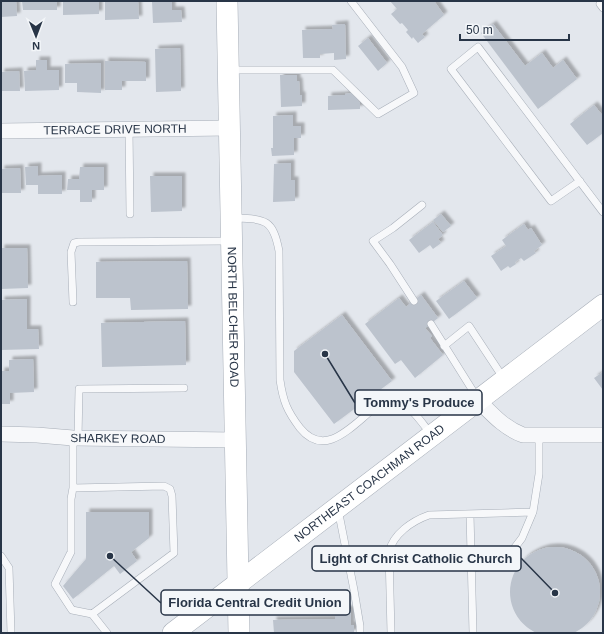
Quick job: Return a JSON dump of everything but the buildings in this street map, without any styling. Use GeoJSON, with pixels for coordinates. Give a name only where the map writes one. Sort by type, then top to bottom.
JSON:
{"type":"FeatureCollection","features":[{"type":"Feature","properties":{"kind":"main road","name":"NORTH BELCHER ROAD"},"geometry":{"type":"LineString","coordinates":[[227,1],[239,633]]}},
{"type":"Feature","properties":{"kind":"main road","name":"NORTHEAST COACHMAN ROAD"},"geometry":{"type":"LineString","coordinates":[[173,633],[603,305]]}},
{"type":"Feature","properties":{"kind":"street","name":"TERRACE DRIVE NORTH"},"geometry":{"type":"LineString","coordinates":[[1,131],[229,128]]}},
{"type":"Feature","properties":{"kind":"street"},"geometry":{"type":"LineString","coordinates":[[478,400],[505,426],[523,435],[603,435]]}},
{"type":"Feature","properties":{"kind":"street","name":"SHARKEY ROAD"},"geometry":{"type":"LineString","coordinates":[[1,434],[76,438],[235,440]]}},
{"type":"Feature","properties":{"kind":"lane"},"geometry":{"type":"LineString","coordinates":[[228,70],[333,70],[378,114],[414,93],[402,67],[351,1]]}},
{"type":"Feature","properties":{"kind":"lane"},"geometry":{"type":"LineString","coordinates":[[580,181],[551,202],[451,68],[478,47],[580,181],[603,212]]}},
{"type":"Feature","properties":{"kind":"lane"},"geometry":{"type":"LineString","coordinates":[[129,129],[128,148],[130,214]]}},
{"type":"Feature","properties":{"kind":"lane"},"geometry":{"type":"LineString","coordinates":[[414,301],[390,264],[373,242],[422,205]]}},
{"type":"Feature","properties":{"kind":"lane"},"geometry":{"type":"LineString","coordinates":[[231,217],[258,219],[271,226],[276,236],[279,251],[280,380],[283,399],[291,416],[306,435],[316,441],[329,440],[339,436],[380,403],[391,400],[401,402],[410,409],[432,435]]}},
{"type":"Feature","properties":{"kind":"lane"},"geometry":{"type":"LineString","coordinates":[[73,302],[71,252],[74,243],[231,241]]}},
{"type":"Feature","properties":{"kind":"lane"},"geometry":{"type":"LineString","coordinates":[[431,324],[478,400]]}},
{"type":"Feature","properties":{"kind":"lane"},"geometry":{"type":"LineString","coordinates":[[444,346],[469,326],[504,380]]}},
{"type":"Feature","properties":{"kind":"lane"},"geometry":{"type":"LineString","coordinates":[[107,633],[92,614],[72,610],[55,584],[71,552],[71,499],[79,390],[184,388]]}},
{"type":"Feature","properties":{"kind":"lane"},"geometry":{"type":"LineString","coordinates":[[471,568],[493,566],[509,555],[522,538],[533,512],[539,474],[539,436]]}},
{"type":"Feature","properties":{"kind":"lane"},"geometry":{"type":"LineString","coordinates":[[73,488],[164,486],[170,489],[172,496],[174,553],[92,614]]}},
{"type":"Feature","properties":{"kind":"lane"},"geometry":{"type":"LineString","coordinates":[[338,507],[354,590],[360,633]]}},
{"type":"Feature","properties":{"kind":"lane"},"geometry":{"type":"LineString","coordinates":[[391,633],[389,552],[391,544],[396,536],[421,518],[429,515],[533,512]]}},
{"type":"Feature","properties":{"kind":"lane"},"geometry":{"type":"LineString","coordinates":[[470,514],[472,633]]}},
{"type":"Feature","properties":{"kind":"lane"},"geometry":{"type":"LineString","coordinates":[[1,556],[9,568],[11,633]]}},
{"type":"Feature","properties":{"kind":"place","name":"Tommy's Produce"},"geometry":{"type":"Point","coordinates":[325,354]}},
{"type":"Feature","properties":{"kind":"place","name":"Florida Central Credit Union"},"geometry":{"type":"Point","coordinates":[110,556]}},
{"type":"Feature","properties":{"kind":"place","name":"Light of Christ Catholic Church"},"geometry":{"type":"Point","coordinates":[555,593]}}]}
